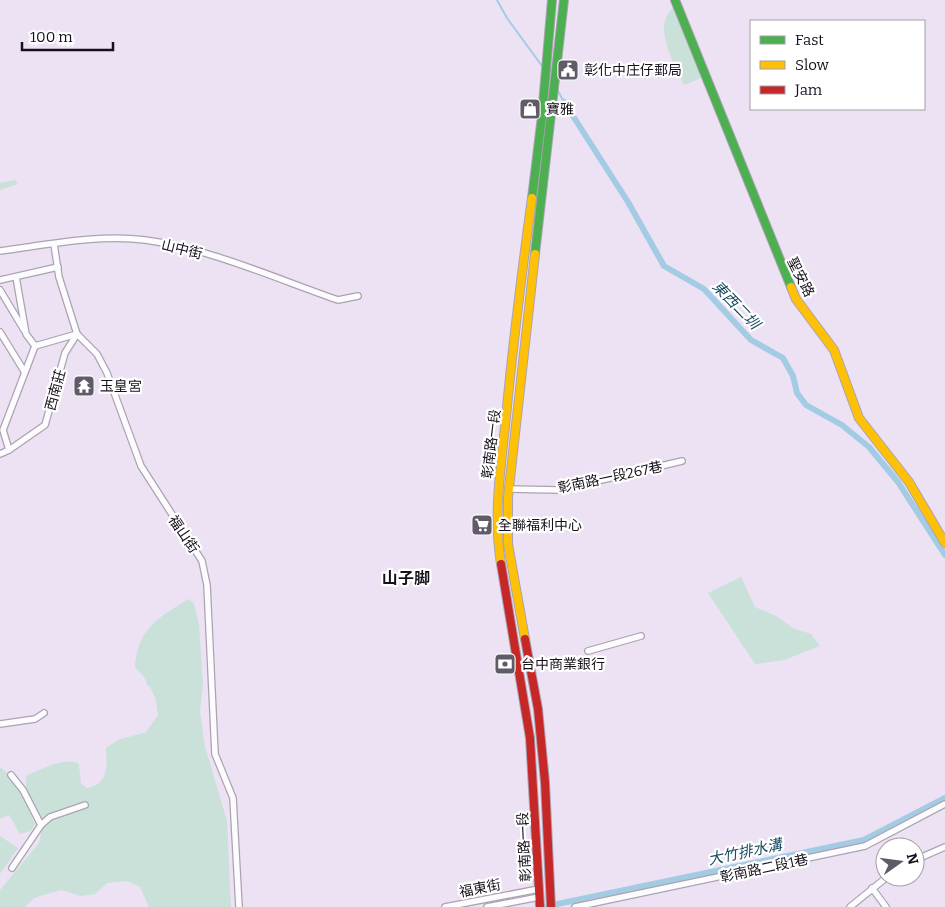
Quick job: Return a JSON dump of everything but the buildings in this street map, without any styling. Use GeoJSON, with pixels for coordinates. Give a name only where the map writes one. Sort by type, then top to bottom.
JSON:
{"type":"FeatureCollection","features":[{"type":"Feature","properties":{"kind":"main road","name":"彰南路一段"},"geometry":{"type":"LineString","coordinates":[[540,907],[530,738],[498,543],[498,497],[518,299],[542,116],[552,0]]}},
{"type":"Feature","properties":{"kind":"main road","name":"彰南路一段"},"geometry":{"type":"LineString","coordinates":[[551,907],[545,782],[538,708],[508,544],[508,489],[564,0]]}},
{"type":"Feature","properties":{"kind":"main road","name":"聖安路"},"geometry":{"type":"LineString","coordinates":[[675,0],[796,299],[834,350],[841,364],[859,418],[909,482],[945,543]]}},
{"type":"Feature","properties":{"kind":"main road","name":"福東街"},"geometry":{"type":"LineString","coordinates":[[539,893],[549,888]]}},
{"type":"Feature","properties":{"kind":"main road"},"geometry":{"type":"LineString","coordinates":[[539,893],[550,898]]}},
{"type":"Feature","properties":{"kind":"street","name":"山中街"},"geometry":{"type":"LineString","coordinates":[[0,251],[78,241],[142,240],[184,246],[338,300],[358,296]]}},
{"type":"Feature","properties":{"kind":"street"},"geometry":{"type":"LineString","coordinates":[[35,346],[76,334],[58,267],[54,244]]}},
{"type":"Feature","properties":{"kind":"street"},"geometry":{"type":"LineString","coordinates":[[0,280],[58,267]]}},
{"type":"Feature","properties":{"kind":"street"},"geometry":{"type":"LineString","coordinates":[[16,277],[26,334]]}},
{"type":"Feature","properties":{"kind":"street"},"geometry":{"type":"LineString","coordinates":[[0,290],[35,346]]}},
{"type":"Feature","properties":{"kind":"street"},"geometry":{"type":"LineString","coordinates":[[0,332],[24,372]]}},
{"type":"Feature","properties":{"kind":"street","name":"西南莊"},"geometry":{"type":"LineString","coordinates":[[0,454],[9,450],[45,425],[65,353],[76,334]]}},
{"type":"Feature","properties":{"kind":"street","name":"福山街"},"geometry":{"type":"LineString","coordinates":[[76,334],[97,354],[107,373],[145,473],[202,561],[207,585],[215,754],[233,798],[239,907]]}},
{"type":"Feature","properties":{"kind":"street"},"geometry":{"type":"LineString","coordinates":[[9,450],[3,430],[35,346]]}},
{"type":"Feature","properties":{"kind":"street","name":"彰南路一段267巷"},"geometry":{"type":"LineString","coordinates":[[508,489],[559,490],[682,461]]}},
{"type":"Feature","properties":{"kind":"street"},"geometry":{"type":"LineString","coordinates":[[588,651],[641,636]]}},
{"type":"Feature","properties":{"kind":"street"},"geometry":{"type":"LineString","coordinates":[[0,724],[35,719],[44,713]]}},
{"type":"Feature","properties":{"kind":"street"},"geometry":{"type":"LineString","coordinates":[[11,775],[23,790],[41,825]]}},
{"type":"Feature","properties":{"kind":"street","name":"彰南路二段1巷"},"geometry":{"type":"LineString","coordinates":[[575,907],[865,846],[945,804]]}},
{"type":"Feature","properties":{"kind":"street"},"geometry":{"type":"LineString","coordinates":[[12,868],[41,825],[50,817],[85,805]]}},
{"type":"Feature","properties":{"kind":"street"},"geometry":{"type":"LineString","coordinates":[[925,856],[945,847]]}},
{"type":"Feature","properties":{"kind":"street"},"geometry":{"type":"LineString","coordinates":[[850,907],[875,886]]}},
{"type":"Feature","properties":{"kind":"street"},"geometry":{"type":"LineString","coordinates":[[872,888],[886,907]]}},
{"type":"Feature","properties":{"kind":"street","name":"福東街"},"geometry":{"type":"LineString","coordinates":[[445,907],[482,904],[504,896],[539,893]]}},
{"type":"Feature","properties":{"kind":"street","name":"福東街"},"geometry":{"type":"LineString","coordinates":[[487,907],[506,904],[539,893]]}},
{"type":"Feature","properties":{"kind":"street"},"geometry":{"type":"LineString","coordinates":[[504,896],[506,904]]}},
{"type":"Feature","properties":{"kind":"green space"},"geometry":{"type":"Polygon","coordinates":[[[677,5],[706,76],[684,85],[670,54],[664,32],[665,22],[669,13],[677,5]]]}},
{"type":"Feature","properties":{"kind":"green space"},"geometry":{"type":"Polygon","coordinates":[[[15,180],[18,184],[0,190],[0,183],[15,180]]]}},
{"type":"Feature","properties":{"kind":"green space"},"geometry":{"type":"Polygon","coordinates":[[[741,577],[755,607],[776,616],[793,628],[811,634],[820,646],[784,660],[755,664],[708,593],[741,577]]]}},
{"type":"Feature","properties":{"kind":"green space"},"geometry":{"type":"Polygon","coordinates":[[[189,599],[194,604],[199,625],[203,684],[200,712],[205,746],[227,821],[231,907],[149,907],[140,887],[127,881],[107,883],[95,894],[81,896],[61,890],[34,898],[25,907],[0,907],[0,890],[39,843],[43,824],[26,789],[26,776],[52,765],[73,762],[79,764],[81,784],[87,788],[94,786],[99,783],[105,773],[107,761],[106,748],[118,740],[146,732],[158,715],[156,700],[150,687],[135,667],[140,643],[159,618],[189,599]]]}},
{"type":"Feature","properties":{"kind":"green space"},"geometry":{"type":"Polygon","coordinates":[[[0,767],[12,779],[25,800],[35,824],[31,831],[20,834],[9,815],[0,819],[0,767]]]}},
{"type":"Feature","properties":{"kind":"green space"},"geometry":{"type":"Polygon","coordinates":[[[0,836],[18,848],[0,874],[0,836]]]}},
{"type":"Feature","properties":{"kind":"waterway","name":"東西二圳"},"geometry":{"type":"LineString","coordinates":[[497,0],[507,18],[542,66]]}},
{"type":"Feature","properties":{"kind":"waterway","name":"東西二圳"},"geometry":{"type":"LineString","coordinates":[[558,91],[564,102]]}},
{"type":"Feature","properties":{"kind":"waterway","name":"東西二圳"},"geometry":{"type":"LineString","coordinates":[[564,102],[628,202],[664,266],[704,289],[751,340],[783,358],[793,376],[797,393],[806,405],[842,425],[869,447],[898,482],[945,555]]}},
{"type":"Feature","properties":{"kind":"waterway","name":"大竹排水溝"},"geometry":{"type":"LineString","coordinates":[[548,906],[864,840],[945,798]]}},
{"type":"Feature","properties":{"kind":"traffic: fast"},"geometry":{"type":"LineString","coordinates":[[532,198],[542,116],[552,0]]}},
{"type":"Feature","properties":{"kind":"traffic: fast"},"geometry":{"type":"LineString","coordinates":[[535,254],[564,0]]}},
{"type":"Feature","properties":{"kind":"traffic: fast"},"geometry":{"type":"LineString","coordinates":[[675,0],[791,287]]}},
{"type":"Feature","properties":{"kind":"traffic: slow"},"geometry":{"type":"LineString","coordinates":[[501,564],[498,527],[500,472],[532,198]]}},
{"type":"Feature","properties":{"kind":"traffic: slow"},"geometry":{"type":"LineString","coordinates":[[525,639],[508,544],[508,497],[535,254]]}},
{"type":"Feature","properties":{"kind":"traffic: slow"},"geometry":{"type":"LineString","coordinates":[[791,287],[796,299],[834,350],[859,418],[909,482],[945,543]]}},
{"type":"Feature","properties":{"kind":"traffic: jam"},"geometry":{"type":"LineString","coordinates":[[501,564],[530,738],[540,907]]}},
{"type":"Feature","properties":{"kind":"traffic: jam"},"geometry":{"type":"LineString","coordinates":[[525,639],[538,709],[545,782],[551,907]]}},
{"type":"Feature","properties":{"kind":"place","name":"彰化中庄仔郵局"},"geometry":{"type":"Point","coordinates":[568,70]}},
{"type":"Feature","properties":{"kind":"place","name":"寶雅"},"geometry":{"type":"Point","coordinates":[530,109]}},
{"type":"Feature","properties":{"kind":"place","name":"玉皇宮"},"geometry":{"type":"Point","coordinates":[84,386]}},
{"type":"Feature","properties":{"kind":"place","name":"全聯福利中心"},"geometry":{"type":"Point","coordinates":[482,525]}},
{"type":"Feature","properties":{"kind":"place","name":"台中商業銀行"},"geometry":{"type":"Point","coordinates":[505,664]}},
{"type":"Feature","properties":{"kind":"district","name":"山子脚"},"geometry":{"type":"Point","coordinates":[406,578]}}]}
